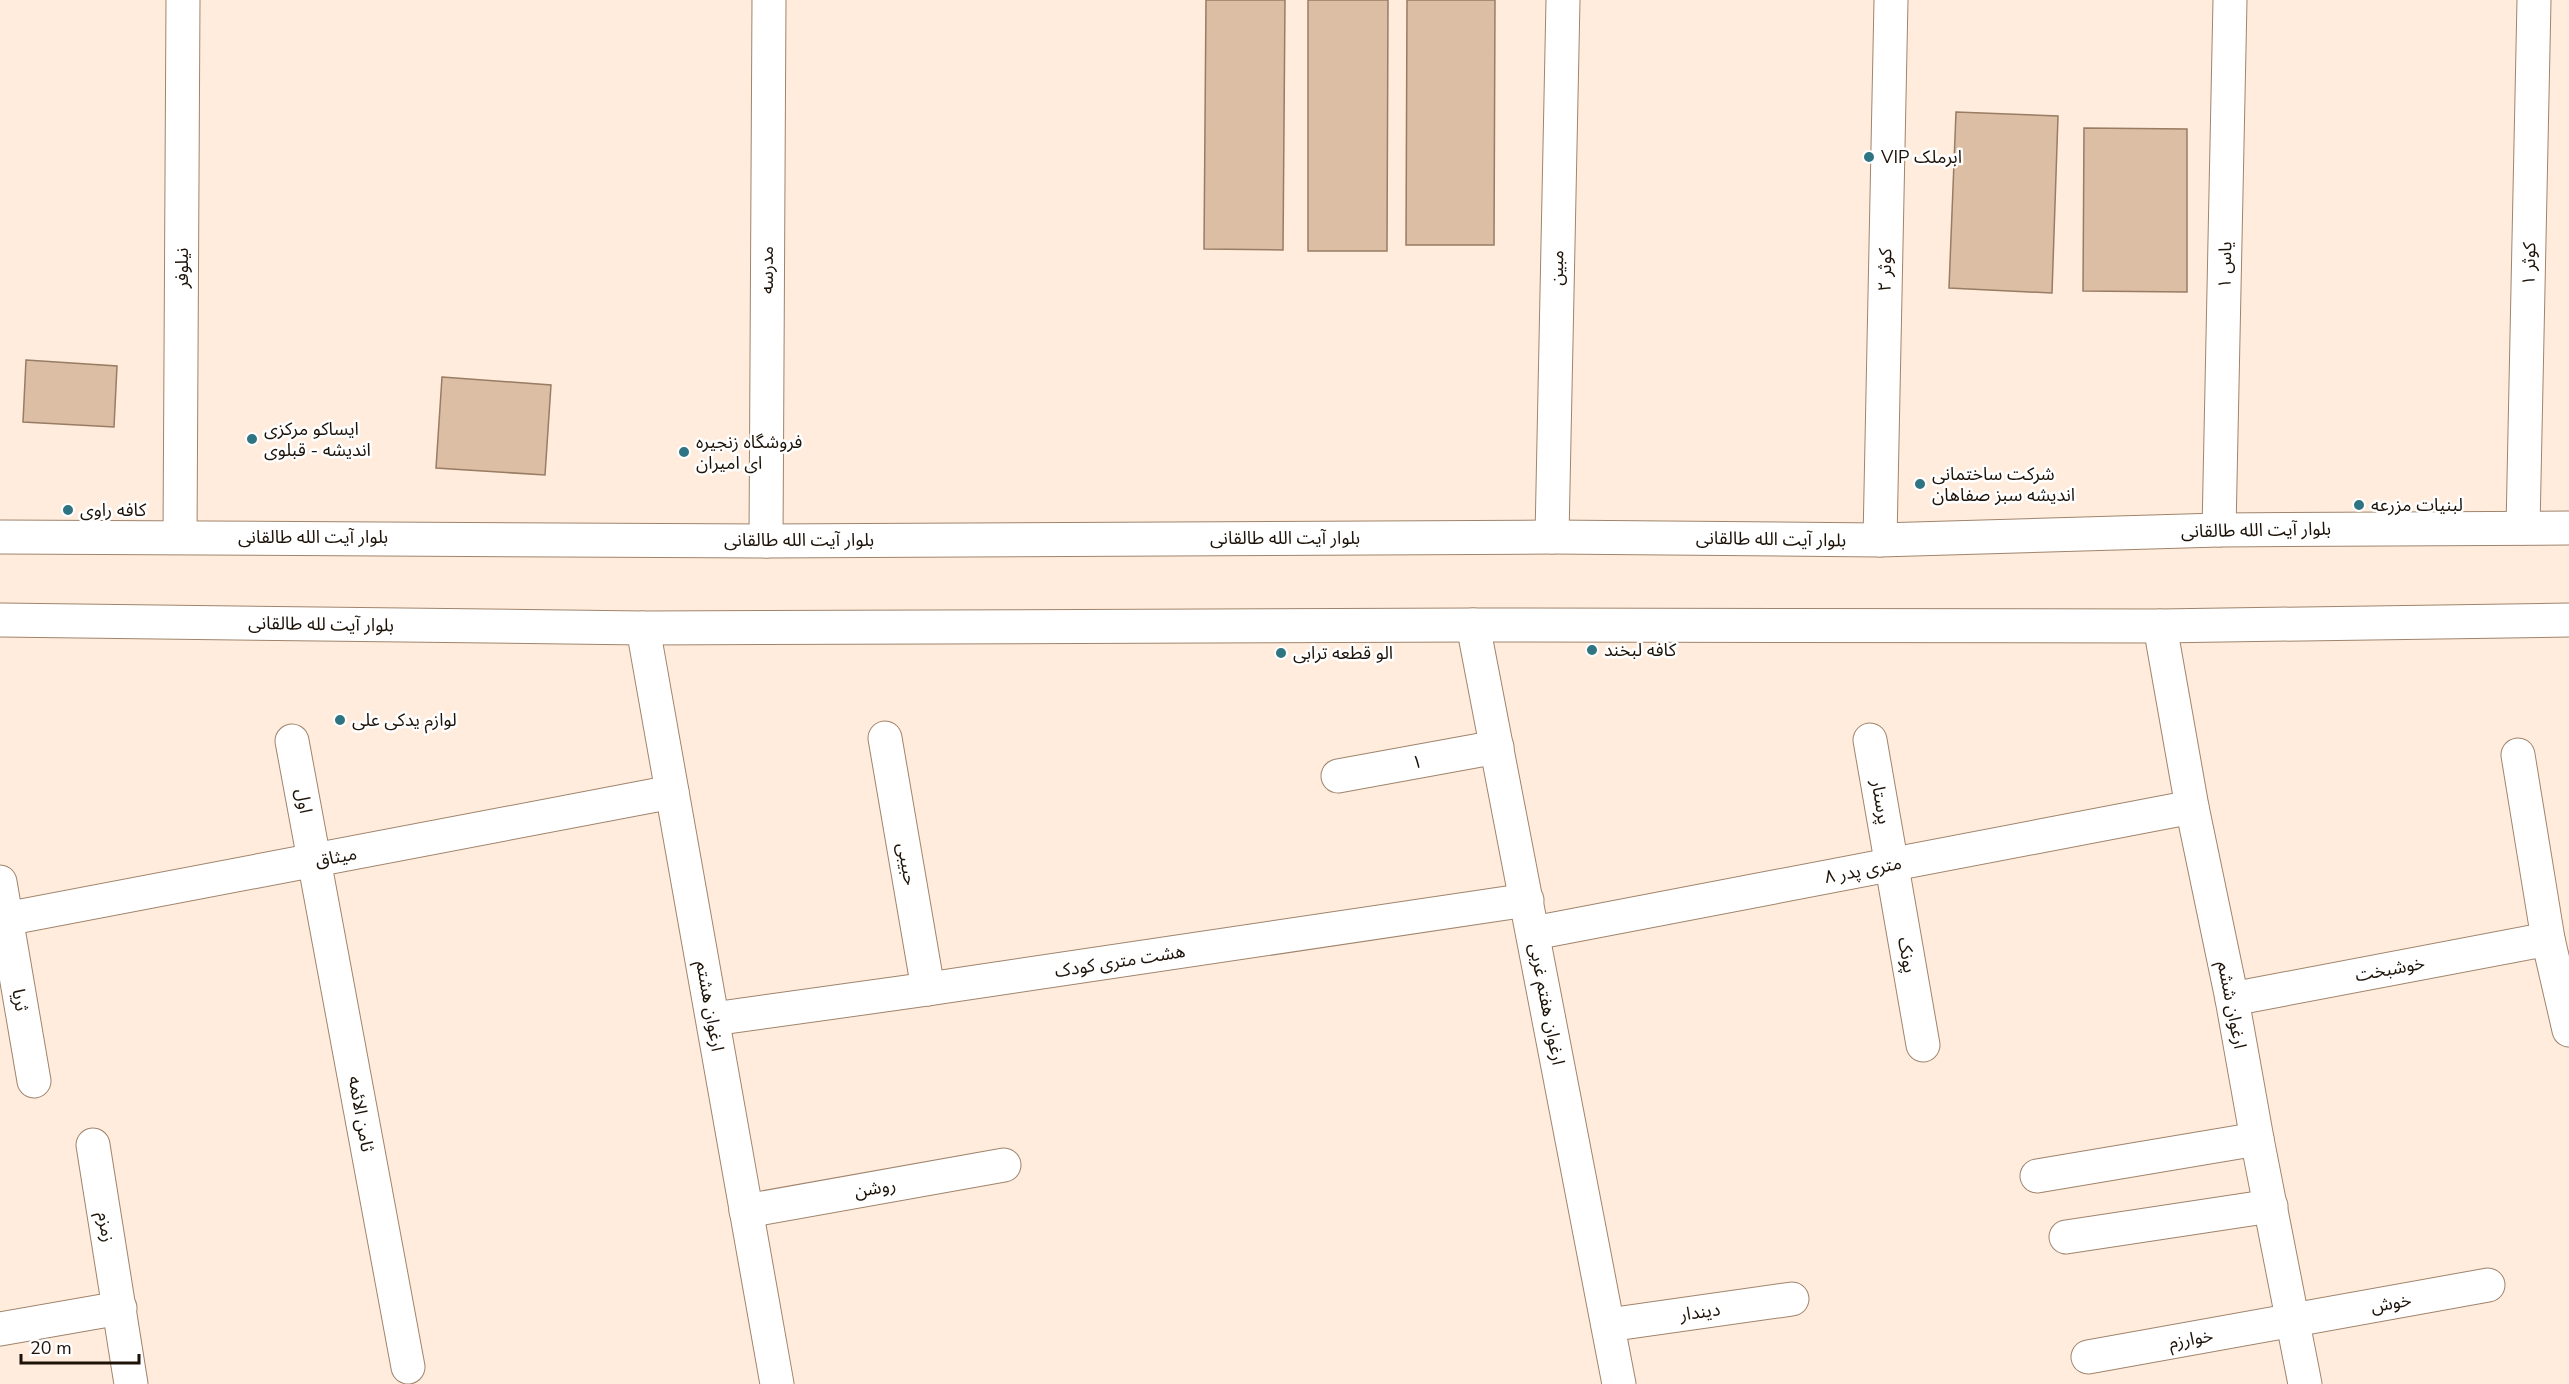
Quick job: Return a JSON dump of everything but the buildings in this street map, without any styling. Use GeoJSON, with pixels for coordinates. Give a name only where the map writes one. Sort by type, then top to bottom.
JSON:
{"type":"FeatureCollection","features":[{"type":"Feature","properties":{"kind":"street","name":"نیلوفر"},"geometry":{"type":"LineString","coordinates":[[180,537],[183,0]]}},
{"type":"Feature","properties":{"kind":"street","name":"مدرسه"},"geometry":{"type":"LineString","coordinates":[[766,541],[769,0]]}},
{"type":"Feature","properties":{"kind":"street","name":"مبین"},"geometry":{"type":"LineString","coordinates":[[1552,537],[1563,0]]}},
{"type":"Feature","properties":{"kind":"street","name":"کوثر ۲"},"geometry":{"type":"LineString","coordinates":[[1880,540],[1891,0]]}},
{"type":"Feature","properties":{"kind":"street","name":"یاس ۱"},"geometry":{"type":"LineString","coordinates":[[2219,530],[2230,0]]}},
{"type":"Feature","properties":{"kind":"street","name":"کوثر ۱"},"geometry":{"type":"LineString","coordinates":[[2523,528],[2534,0]]}},
{"type":"Feature","properties":{"kind":"street","name":"بلوار آیت الله طالقانی"},"geometry":{"type":"LineString","coordinates":[[0,537],[766,541],[1552,537],[1880,540],[2219,530],[2569,528]]}},
{"type":"Feature","properties":{"kind":"street","name":"بلوار آیت لله طالقانی"},"geometry":{"type":"LineString","coordinates":[[0,620],[643,628]]}},
{"type":"Feature","properties":{"kind":"street"},"geometry":{"type":"LineString","coordinates":[[643,628],[1473,625],[2160,626],[2569,620]]}},
{"type":"Feature","properties":{"kind":"street","name":"ارغوان هفتم غربی"},"geometry":{"type":"LineString","coordinates":[[1473,625],[1619,1384]]}},
{"type":"Feature","properties":{"kind":"street","name":"ارغوان ششم"},"geometry":{"type":"LineString","coordinates":[[2160,626],[2192,807],[2232,999],[2305,1384]]}},
{"type":"Feature","properties":{"kind":"street","name":"ارغوان هشتم"},"geometry":{"type":"LineString","coordinates":[[643,628],[777,1384]]}},
{"type":"Feature","properties":{"kind":"street","name":"حبیبی"},"geometry":{"type":"LineString","coordinates":[[885,738],[928,990]]}},
{"type":"Feature","properties":{"kind":"street","name":"پرستار"},"geometry":{"type":"LineString","coordinates":[[1870,740],[1891,865]]}},
{"type":"Feature","properties":{"kind":"street","name":"اول"},"geometry":{"type":"LineString","coordinates":[[292,741],[315,861]]}},
{"type":"Feature","properties":{"kind":"street","name":"۱"},"geometry":{"type":"LineString","coordinates":[[1338,776],[1497,747]]}},
{"type":"Feature","properties":{"kind":"street"},"geometry":{"type":"LineString","coordinates":[[2518,755],[2548,939],[2569,1030]]}},
{"type":"Feature","properties":{"kind":"street","name":"میثاق"},"geometry":{"type":"LineString","coordinates":[[3,920],[672,792]]}},
{"type":"Feature","properties":{"kind":"street","name":"۸ متری پدر"},"geometry":{"type":"LineString","coordinates":[[1534,933],[2192,807]]}},
{"type":"Feature","properties":{"kind":"street","name":"ثامن الائمه"},"geometry":{"type":"LineString","coordinates":[[315,861],[408,1367]]}},
{"type":"Feature","properties":{"kind":"street","name":"پونک"},"geometry":{"type":"LineString","coordinates":[[1891,865],[1923,1045]]}},
{"type":"Feature","properties":{"kind":"street","name":"ثریا"},"geometry":{"type":"LineString","coordinates":[[0,882],[3,920],[34,1081]]}},
{"type":"Feature","properties":{"kind":"street","name":"هشت متری کودک"},"geometry":{"type":"LineString","coordinates":[[713,1019],[928,990],[1527,900]]}},
{"type":"Feature","properties":{"kind":"street","name":"خوشبخت"},"geometry":{"type":"LineString","coordinates":[[2232,999],[2548,939]]}},
{"type":"Feature","properties":{"kind":"street"},"geometry":{"type":"LineString","coordinates":[[2037,1176],[2257,1139]]}},
{"type":"Feature","properties":{"kind":"street","name":"زمزم"},"geometry":{"type":"LineString","coordinates":[[93,1145],[132,1384]]}},
{"type":"Feature","properties":{"kind":"street","name":"روشن"},"geometry":{"type":"LineString","coordinates":[[746,1211],[1004,1165]]}},
{"type":"Feature","properties":{"kind":"street"},"geometry":{"type":"LineString","coordinates":[[2066,1237],[2271,1206]]}},
{"type":"Feature","properties":{"kind":"street","name":"خوش"},"geometry":{"type":"LineString","coordinates":[[2293,1320],[2488,1285]]}},
{"type":"Feature","properties":{"kind":"street","name":"دیندار"},"geometry":{"type":"LineString","coordinates":[[1608,1325],[1792,1299]]}},
{"type":"Feature","properties":{"kind":"street"},"geometry":{"type":"LineString","coordinates":[[0,1329],[120,1308]]}},
{"type":"Feature","properties":{"kind":"street","name":"خوارزم"},"geometry":{"type":"LineString","coordinates":[[2088,1357],[2293,1320]]}},
{"type":"Feature","properties":{"kind":"place","name":"VIP ابرملک"},"geometry":{"type":"Point","coordinates":[1869,157]}},
{"type":"Feature","properties":{"kind":"place","name":"ایساکو مرکزی اندیشه - قبلوی"},"geometry":{"type":"Point","coordinates":[252,439]}},
{"type":"Feature","properties":{"kind":"place","name":"فروشگاه زنجیره ای امیران"},"geometry":{"type":"Point","coordinates":[684,452]}},
{"type":"Feature","properties":{"kind":"place","name":"شرکت ساختمانی اندیشه سبز صفاهان"},"geometry":{"type":"Point","coordinates":[1920,484]}},
{"type":"Feature","properties":{"kind":"place","name":"لبنیات مزرعه"},"geometry":{"type":"Point","coordinates":[2359,505]}},
{"type":"Feature","properties":{"kind":"place","name":"کافه راوی"},"geometry":{"type":"Point","coordinates":[68,510]}},
{"type":"Feature","properties":{"kind":"place","name":"کافه لبخند"},"geometry":{"type":"Point","coordinates":[1592,650]}},
{"type":"Feature","properties":{"kind":"place","name":"الو قطعه ترابی"},"geometry":{"type":"Point","coordinates":[1281,653]}},
{"type":"Feature","properties":{"kind":"place","name":"لوازم یدکی علی"},"geometry":{"type":"Point","coordinates":[340,720]}}]}
